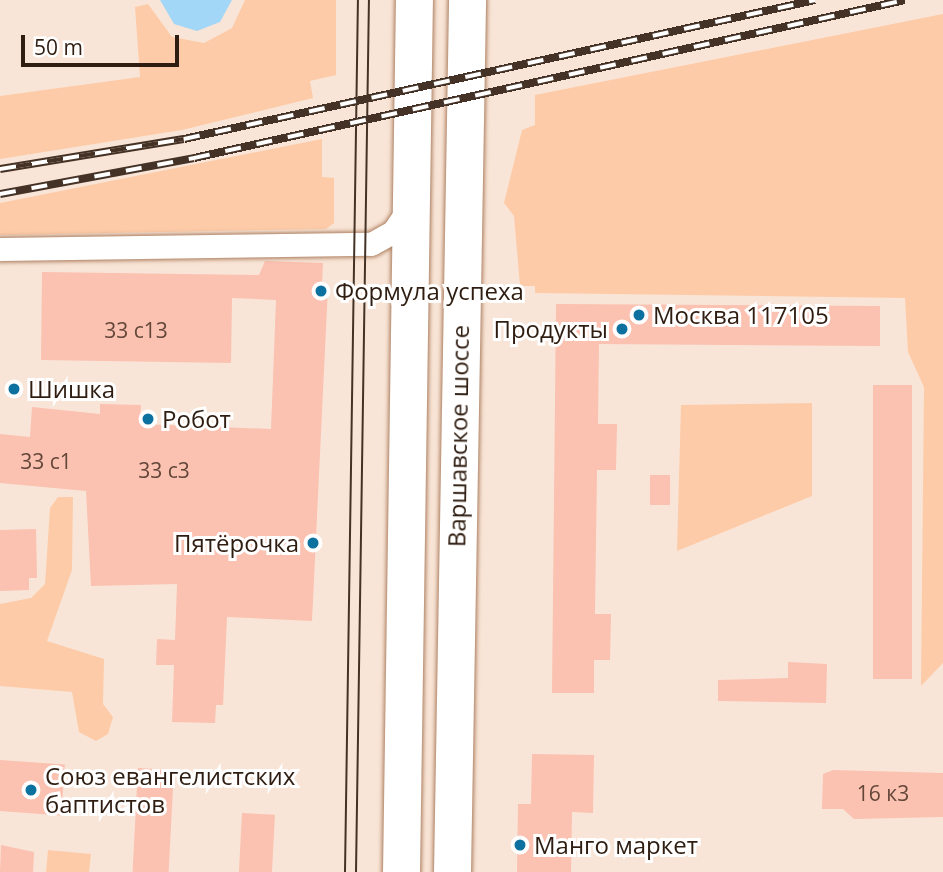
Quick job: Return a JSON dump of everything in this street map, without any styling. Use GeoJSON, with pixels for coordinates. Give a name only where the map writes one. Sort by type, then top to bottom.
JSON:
{"type":"FeatureCollection","features":[{"type":"Feature","properties":{"kind":"main road","name":"Варшавское шоссе"},"geometry":{"type":"LineString","coordinates":[[401,872],[414,0]]}},
{"type":"Feature","properties":{"kind":"main road","name":"Варшавское шоссе"},"geometry":{"type":"LineString","coordinates":[[452,872],[467,0]]}},
{"type":"Feature","properties":{"kind":"street"},"geometry":{"type":"LineString","coordinates":[[0,249],[371,244],[393,232],[411,206]]}},
{"type":"Feature","properties":{"kind":"street"},"geometry":{"type":"LineString","coordinates":[[371,244],[392,256],[409,284]]}},
{"type":"Feature","properties":{"kind":"shaded area"},"geometry":{"type":"Polygon","coordinates":[[[245,0],[336,0],[336,75],[310,81],[313,98],[182,130],[0,159],[0,96],[140,77],[135,7],[148,4],[172,37],[204,43],[232,28],[245,0]]]}},
{"type":"Feature","properties":{"kind":"shaded area"},"geometry":{"type":"Polygon","coordinates":[[[943,14],[943,663],[921,686],[924,387],[908,352],[905,298],[535,293],[535,286],[520,286],[514,216],[504,203],[522,130],[535,125],[535,95],[943,14]]]}},
{"type":"Feature","properties":{"kind":"shaded area"},"geometry":{"type":"Polygon","coordinates":[[[322,139],[322,177],[334,178],[334,223],[326,229],[0,235],[0,203],[322,139]]]}},
{"type":"Feature","properties":{"kind":"shaded area"},"geometry":{"type":"Polygon","coordinates":[[[812,403],[812,496],[677,551],[681,405],[812,403]]]}},
{"type":"Feature","properties":{"kind":"shaded area"},"geometry":{"type":"Polygon","coordinates":[[[58,497],[73,497],[72,570],[47,641],[104,659],[103,704],[113,717],[108,734],[96,741],[79,732],[72,692],[0,686],[0,604],[31,598],[45,584],[50,508],[58,497]]]}},
{"type":"Feature","properties":{"kind":"shaded area"},"geometry":{"type":"Polygon","coordinates":[[[48,850],[91,854],[89,872],[46,872],[48,850]]]}},
{"type":"Feature","properties":{"kind":"water"},"geometry":{"type":"Polygon","coordinates":[[[160,0],[232,0],[220,22],[197,31],[174,24],[160,0]]]}},
{"type":"Feature","properties":{"kind":"building"},"geometry":{"type":"Polygon","coordinates":[[[265,261],[323,263],[322,286],[328,287],[312,621],[227,617],[223,705],[216,705],[215,723],[172,722],[174,665],[156,665],[157,639],[175,640],[177,584],[91,586],[86,491],[0,483],[0,434],[30,437],[32,407],[100,414],[100,404],[141,405],[140,424],[271,429],[276,300],[232,298],[231,363],[41,360],[42,272],[259,275],[265,261]]]}},
{"type":"Feature","properties":{"kind":"building"},"geometry":{"type":"Polygon","coordinates":[[[556,304],[880,306],[880,346],[599,344],[598,424],[617,424],[616,470],[597,470],[595,614],[611,614],[610,660],[594,660],[594,693],[552,693],[556,304]]]}},
{"type":"Feature","properties":{"kind":"building"},"geometry":{"type":"Polygon","coordinates":[[[873,385],[912,385],[912,679],[873,679],[873,385]]]}},
{"type":"Feature","properties":{"kind":"building"},"geometry":{"type":"Polygon","coordinates":[[[650,475],[670,475],[670,505],[650,505],[650,475]]]}},
{"type":"Feature","properties":{"kind":"building"},"geometry":{"type":"Polygon","coordinates":[[[36,529],[37,578],[29,578],[29,590],[0,591],[0,530],[36,529]]]}},
{"type":"Feature","properties":{"kind":"building"},"geometry":{"type":"Polygon","coordinates":[[[788,662],[827,664],[826,703],[718,701],[718,680],[788,678],[788,662]]]}},
{"type":"Feature","properties":{"kind":"building"},"geometry":{"type":"Polygon","coordinates":[[[532,754],[594,755],[593,813],[572,812],[571,872],[517,872],[518,804],[531,804],[532,754]]]}},
{"type":"Feature","properties":{"kind":"building"},"geometry":{"type":"Polygon","coordinates":[[[0,760],[65,765],[61,815],[0,811],[0,760]]]}},
{"type":"Feature","properties":{"kind":"building"},"geometry":{"type":"Polygon","coordinates":[[[138,768],[174,770],[169,872],[133,872],[138,768]]]}},
{"type":"Feature","properties":{"kind":"building"},"geometry":{"type":"Polygon","coordinates":[[[833,770],[943,773],[943,817],[854,819],[843,809],[822,809],[823,774],[833,770]]]}},
{"type":"Feature","properties":{"kind":"building"},"geometry":{"type":"Polygon","coordinates":[[[242,813],[275,815],[272,872],[239,872],[242,813]]]}},
{"type":"Feature","properties":{"kind":"building"},"geometry":{"type":"Polygon","coordinates":[[[1,845],[34,852],[33,872],[0,872],[1,845]]]}},
{"type":"Feature","properties":{"kind":"tram line"},"geometry":{"type":"LineString","coordinates":[[345,872],[358,0]]}},
{"type":"Feature","properties":{"kind":"tram line"},"geometry":{"type":"LineString","coordinates":[[356,872],[369,0]]}},
{"type":"Feature","properties":{"kind":"railway"},"geometry":{"type":"LineString","coordinates":[[0,169],[184,139],[815,0]]}},
{"type":"Feature","properties":{"kind":"railway"},"geometry":{"type":"LineString","coordinates":[[0,194],[194,158],[905,0]]}},
{"type":"Feature","properties":{"kind":"place","name":"Формула успеха"},"geometry":{"type":"Point","coordinates":[321,291]}},
{"type":"Feature","properties":{"kind":"place","name":"Москва 117105"},"geometry":{"type":"Point","coordinates":[639,315]}},
{"type":"Feature","properties":{"kind":"place","name":"Продукты"},"geometry":{"type":"Point","coordinates":[622,329]}},
{"type":"Feature","properties":{"kind":"place","name":"Шишка"},"geometry":{"type":"Point","coordinates":[14,389]}},
{"type":"Feature","properties":{"kind":"place","name":"Робот"},"geometry":{"type":"Point","coordinates":[148,419]}},
{"type":"Feature","properties":{"kind":"place","name":"Пятёрочка"},"geometry":{"type":"Point","coordinates":[313,543]}},
{"type":"Feature","properties":{"kind":"place","name":"Союз евангелистских баптистов"},"geometry":{"type":"Point","coordinates":[31,790]}},
{"type":"Feature","properties":{"kind":"place","name":"Манго маркет"},"geometry":{"type":"Point","coordinates":[520,845]}}]}
